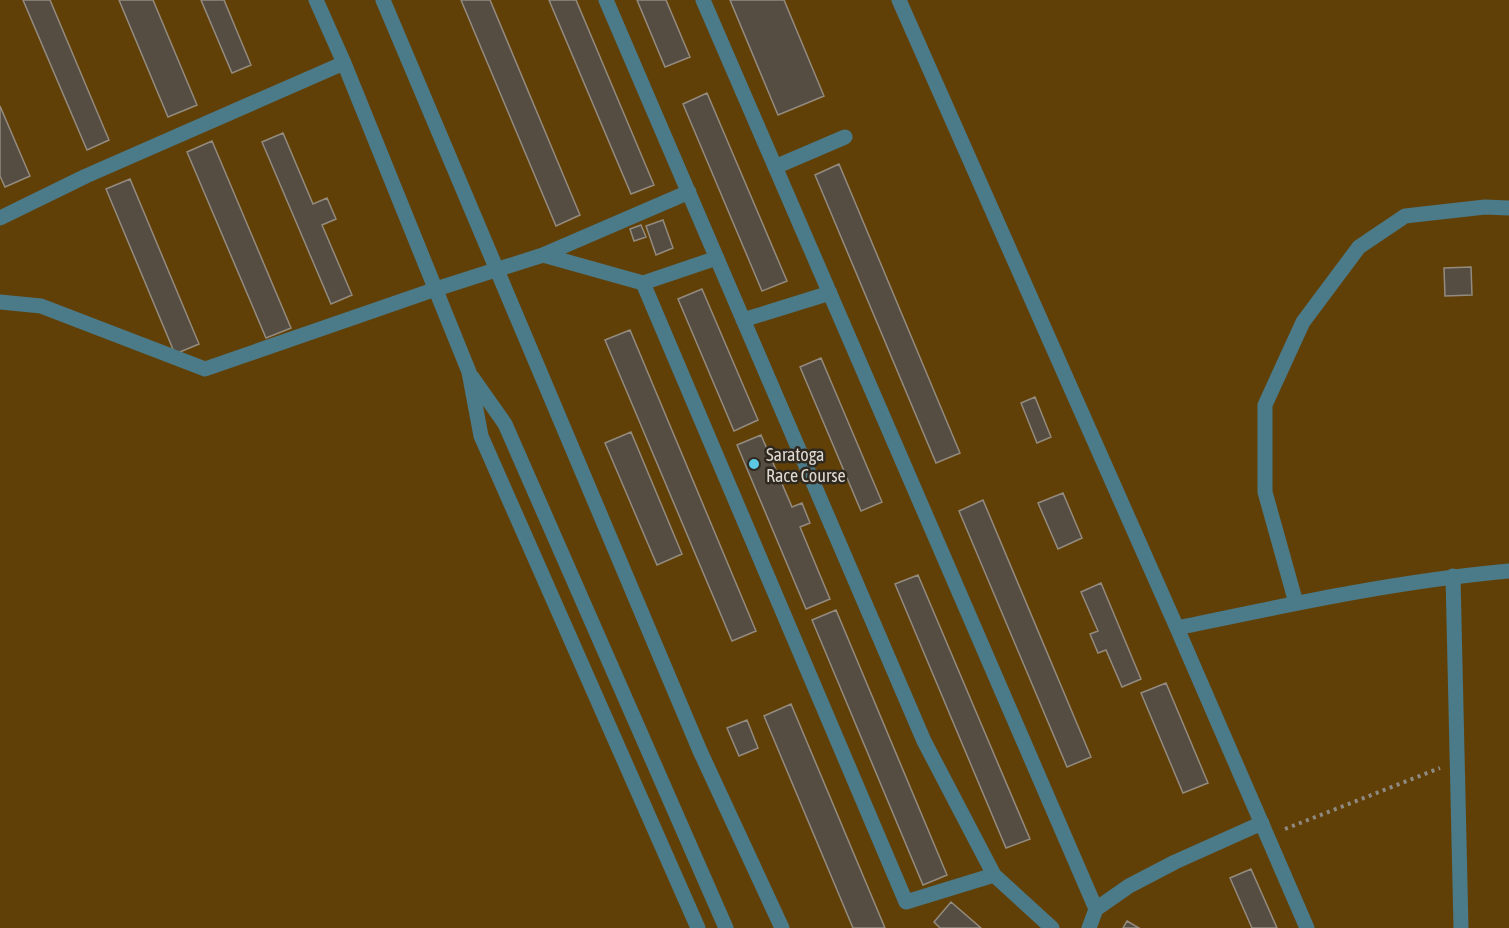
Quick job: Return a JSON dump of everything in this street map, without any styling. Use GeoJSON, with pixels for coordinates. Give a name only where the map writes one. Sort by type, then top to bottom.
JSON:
{"type":"FeatureCollection","features":[{"type":"Feature","properties":{"kind":"lane"},"geometry":{"type":"LineString","coordinates":[[316,0],[344,63],[469,372],[482,436],[698,928]]}},
{"type":"Feature","properties":{"kind":"lane"},"geometry":{"type":"LineString","coordinates":[[383,0],[700,751],[782,928]]}},
{"type":"Feature","properties":{"kind":"lane"},"geometry":{"type":"LineString","coordinates":[[606,0],[924,741],[994,875],[1052,928]]}},
{"type":"Feature","properties":{"kind":"lane"},"geometry":{"type":"LineString","coordinates":[[703,0],[1096,909]]}},
{"type":"Feature","properties":{"kind":"lane"},"geometry":{"type":"LineString","coordinates":[[899,0],[1307,928]]}},
{"type":"Feature","properties":{"kind":"lane"},"geometry":{"type":"LineString","coordinates":[[0,218],[86,176],[344,63]]}},
{"type":"Feature","properties":{"kind":"lane"},"geometry":{"type":"LineString","coordinates":[[775,167],[845,137]]}},
{"type":"Feature","properties":{"kind":"lane"},"geometry":{"type":"LineString","coordinates":[[0,302],[41,306],[205,369],[436,289],[543,255],[688,192]]}},
{"type":"Feature","properties":{"kind":"lane"},"geometry":{"type":"LineString","coordinates":[[1296,603],[1265,492],[1265,405],[1303,322],[1359,247],[1405,216],[1485,207],[1509,208]]}},
{"type":"Feature","properties":{"kind":"lane"},"geometry":{"type":"LineString","coordinates":[[543,255],[644,283],[717,258]]}},
{"type":"Feature","properties":{"kind":"lane"},"geometry":{"type":"LineString","coordinates":[[644,283],[906,902],[994,875]]}},
{"type":"Feature","properties":{"kind":"lane"},"geometry":{"type":"LineString","coordinates":[[743,320],[830,293]]}},
{"type":"Feature","properties":{"kind":"lane"},"geometry":{"type":"LineString","coordinates":[[469,372],[505,424],[726,928]]}},
{"type":"Feature","properties":{"kind":"lane"},"geometry":{"type":"LineString","coordinates":[[1177,628],[1296,603],[1453,576],[1509,571]]}},
{"type":"Feature","properties":{"kind":"lane"},"geometry":{"type":"LineString","coordinates":[[1453,576],[1461,928]]}},
{"type":"Feature","properties":{"kind":"lane"},"geometry":{"type":"LineString","coordinates":[[1089,928],[1096,909],[1129,886],[1175,862],[1265,829]]}},
{"type":"Feature","properties":{"kind":"lane"},"geometry":{"type":"LineString","coordinates":[[663,848],[687,838]]}},
{"type":"Feature","properties":{"kind":"path"},"geometry":{"type":"LineString","coordinates":[[1265,829],[1458,762]]}},
{"type":"Feature","properties":{"kind":"shaded area","name":"Saratoga Race Course"},"geometry":{"type":"Polygon","coordinates":[[[0,0],[1509,0],[1509,928],[0,928],[0,0]]]}},
{"type":"Feature","properties":{"kind":"building"},"geometry":{"type":"Polygon","coordinates":[[[23,0],[50,0],[109,140],[87,150],[23,0]]]}},
{"type":"Feature","properties":{"kind":"building"},"geometry":{"type":"Polygon","coordinates":[[[119,0],[153,0],[197,105],[168,117],[119,0]]]}},
{"type":"Feature","properties":{"kind":"building"},"geometry":{"type":"Polygon","coordinates":[[[201,0],[224,0],[251,65],[232,73],[201,0]]]}},
{"type":"Feature","properties":{"kind":"building"},"geometry":{"type":"Polygon","coordinates":[[[461,0],[490,0],[580,215],[556,226],[461,0]]]}},
{"type":"Feature","properties":{"kind":"building"},"geometry":{"type":"Polygon","coordinates":[[[549,0],[576,0],[654,185],[631,194],[549,0]]]}},
{"type":"Feature","properties":{"kind":"building"},"geometry":{"type":"Polygon","coordinates":[[[637,0],[666,0],[690,57],[665,67],[637,0]]]}},
{"type":"Feature","properties":{"kind":"building"},"geometry":{"type":"Polygon","coordinates":[[[730,0],[784,0],[824,96],[778,115],[730,0]]]}},
{"type":"Feature","properties":{"kind":"building"},"geometry":{"type":"Polygon","coordinates":[[[707,93],[787,281],[762,291],[683,104],[707,93]]]}},
{"type":"Feature","properties":{"kind":"building"},"geometry":{"type":"Polygon","coordinates":[[[0,106],[30,176],[5,187],[0,176],[0,106]]]}},
{"type":"Feature","properties":{"kind":"building"},"geometry":{"type":"Polygon","coordinates":[[[283,133],[313,204],[327,198],[336,219],[322,225],[352,295],[331,304],[262,142],[283,133]]]}},
{"type":"Feature","properties":{"kind":"building"},"geometry":{"type":"Polygon","coordinates":[[[212,141],[291,328],[266,338],[187,152],[212,141]]]}},
{"type":"Feature","properties":{"kind":"building"},"geometry":{"type":"Polygon","coordinates":[[[839,164],[960,453],[936,463],[815,175],[839,164]]]}},
{"type":"Feature","properties":{"kind":"building"},"geometry":{"type":"Polygon","coordinates":[[[130,179],[199,344],[175,354],[106,189],[130,179]]]}},
{"type":"Feature","properties":{"kind":"building"},"geometry":{"type":"Polygon","coordinates":[[[663,220],[673,248],[656,255],[646,226],[663,220]]]}},
{"type":"Feature","properties":{"kind":"building"},"geometry":{"type":"Polygon","coordinates":[[[641,225],[646,237],[634,241],[630,229],[641,225]]]}},
{"type":"Feature","properties":{"kind":"building"},"geometry":{"type":"Polygon","coordinates":[[[1471,267],[1472,295],[1445,296],[1444,268],[1471,267]]]}},
{"type":"Feature","properties":{"kind":"building"},"geometry":{"type":"Polygon","coordinates":[[[702,289],[758,420],[734,431],[678,299],[702,289]]]}},
{"type":"Feature","properties":{"kind":"building"},"geometry":{"type":"Polygon","coordinates":[[[630,330],[756,631],[732,641],[605,340],[630,330]]]}},
{"type":"Feature","properties":{"kind":"building"},"geometry":{"type":"Polygon","coordinates":[[[821,358],[882,502],[861,511],[800,367],[821,358]]]}},
{"type":"Feature","properties":{"kind":"building"},"geometry":{"type":"Polygon","coordinates":[[[1035,397],[1051,437],[1037,443],[1021,403],[1035,397]]]}},
{"type":"Feature","properties":{"kind":"building"},"geometry":{"type":"Polygon","coordinates":[[[631,432],[682,554],[657,565],[605,443],[631,432]]]}},
{"type":"Feature","properties":{"kind":"building"},"geometry":{"type":"Polygon","coordinates":[[[761,435],[792,507],[802,503],[810,523],[800,527],[830,599],[806,609],[737,445],[761,435]]]}},
{"type":"Feature","properties":{"kind":"building"},"geometry":{"type":"Polygon","coordinates":[[[1063,493],[1082,538],[1058,549],[1038,503],[1063,493]]]}},
{"type":"Feature","properties":{"kind":"building"},"geometry":{"type":"Polygon","coordinates":[[[983,500],[1091,757],[1067,767],[959,511],[983,500]]]}},
{"type":"Feature","properties":{"kind":"building"},"geometry":{"type":"Polygon","coordinates":[[[918,575],[1030,839],[1006,848],[895,584],[918,575]]]}},
{"type":"Feature","properties":{"kind":"building"},"geometry":{"type":"Polygon","coordinates":[[[1101,583],[1141,679],[1122,687],[1106,650],[1098,653],[1090,634],[1098,631],[1081,592],[1101,583]]]}},
{"type":"Feature","properties":{"kind":"building"},"geometry":{"type":"Polygon","coordinates":[[[836,610],[947,875],[923,885],[812,620],[836,610]]]}},
{"type":"Feature","properties":{"kind":"building"},"geometry":{"type":"Polygon","coordinates":[[[1166,683],[1208,783],[1183,793],[1141,693],[1166,683]]]}},
{"type":"Feature","properties":{"kind":"building"},"geometry":{"type":"Polygon","coordinates":[[[791,704],[885,928],[853,928],[764,716],[791,704]]]}},
{"type":"Feature","properties":{"kind":"building"},"geometry":{"type":"Polygon","coordinates":[[[747,720],[758,748],[739,756],[727,728],[747,720]]]}},
{"type":"Feature","properties":{"kind":"building"},"geometry":{"type":"Polygon","coordinates":[[[1251,869],[1277,928],[1252,928],[1230,878],[1251,869]]]}},
{"type":"Feature","properties":{"kind":"building"},"geometry":{"type":"Polygon","coordinates":[[[951,902],[981,928],[940,928],[934,922],[951,902]]]}},
{"type":"Feature","properties":{"kind":"building"},"geometry":{"type":"Polygon","coordinates":[[[1127,921],[1139,928],[1123,928],[1127,921]]]}},
{"type":"Feature","properties":{"kind":"place","name":"Saratoga Race Course"},"geometry":{"type":"Point","coordinates":[754,464]}}]}
